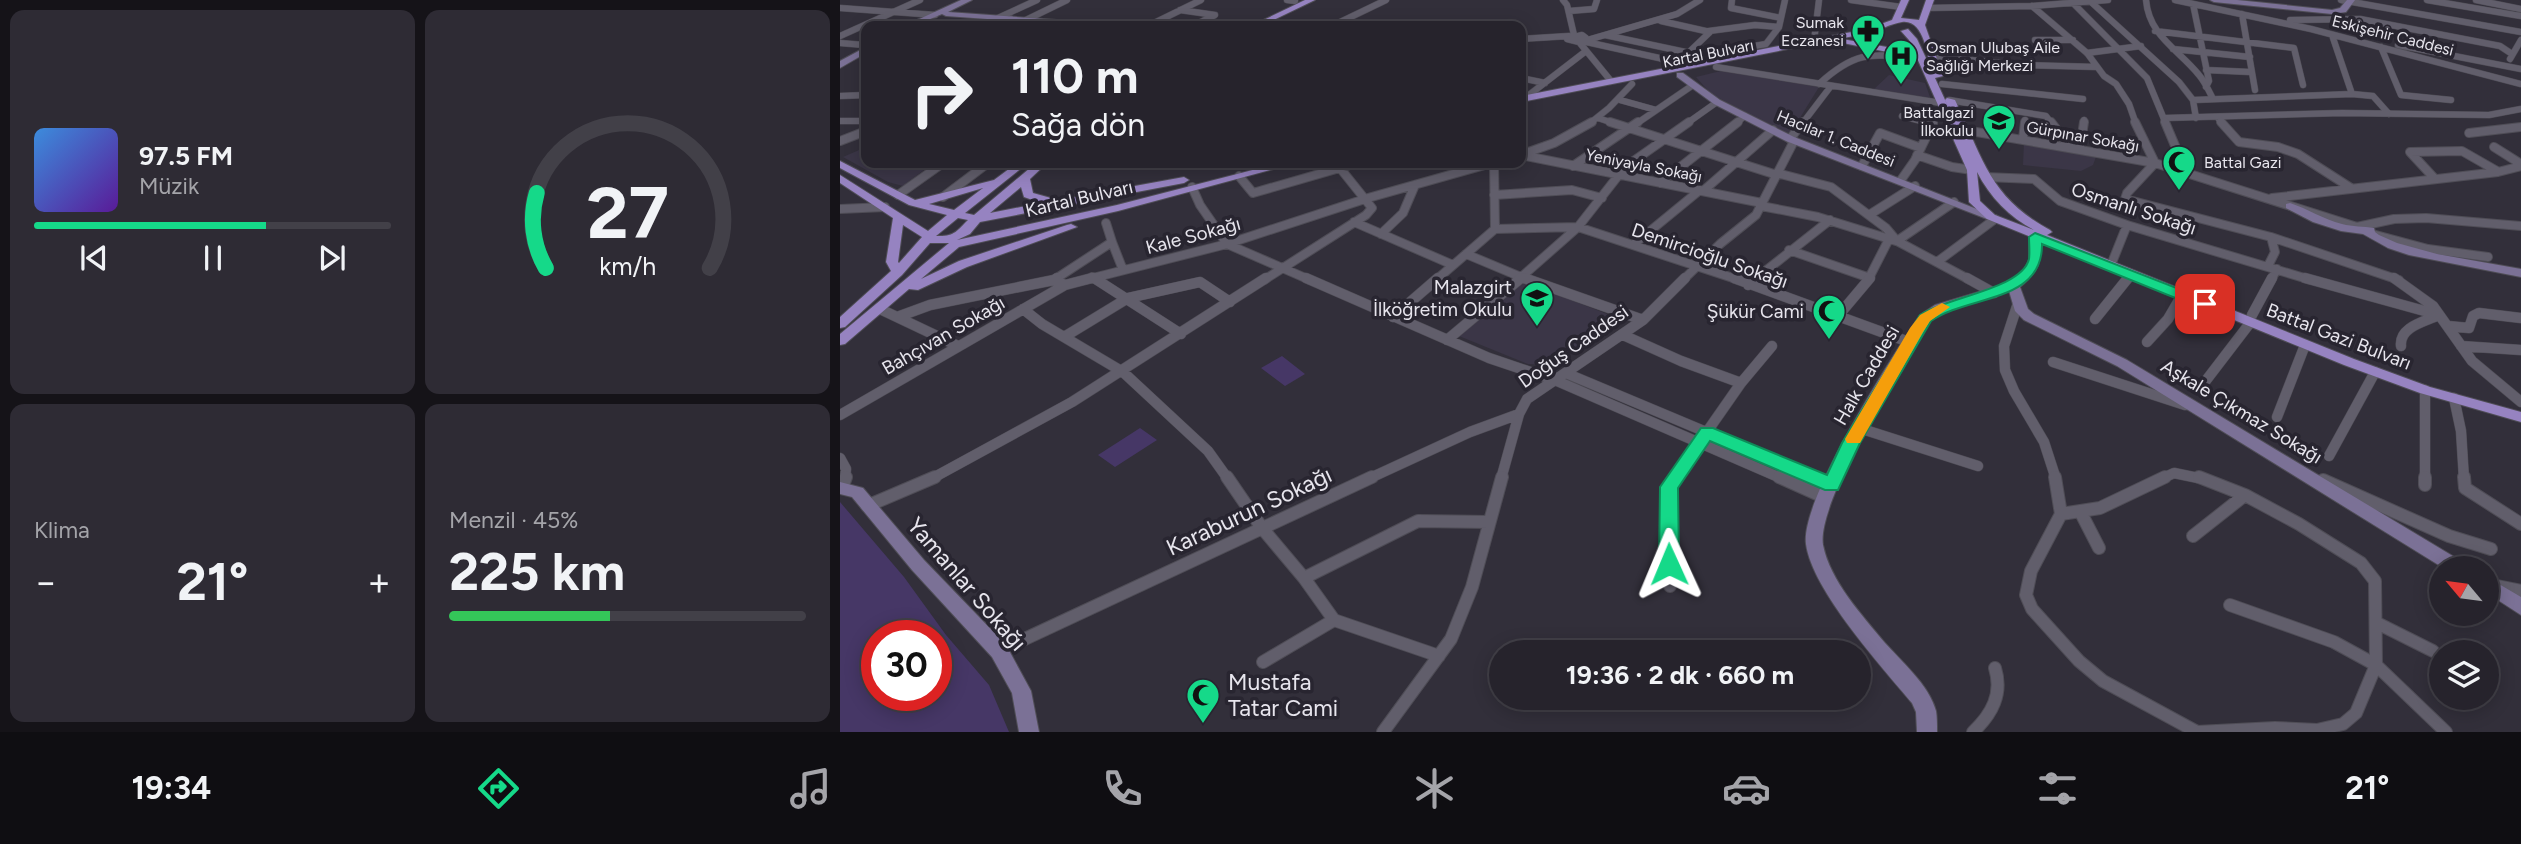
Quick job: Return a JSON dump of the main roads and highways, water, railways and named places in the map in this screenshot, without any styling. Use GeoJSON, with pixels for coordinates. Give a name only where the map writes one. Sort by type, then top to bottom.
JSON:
{"type":"FeatureCollection","features":[{"type":"Feature","properties":{"kind":"main road"},"geometry":{"type":"LineString","coordinates":[[1253,21],[1293,0]]}},
{"type":"Feature","properties":{"kind":"main road"},"geometry":{"type":"LineString","coordinates":[[1266,21],[1311,0]]}},
{"type":"Feature","properties":{"kind":"main road"},"geometry":{"type":"LineString","coordinates":[[1903,4],[1893,22],[1893,28],[1903,31]]}},
{"type":"Feature","properties":{"kind":"main road"},"geometry":{"type":"LineString","coordinates":[[1893,22],[1910,20],[1921,26],[1929,4]]}},
{"type":"Feature","properties":{"kind":"main road","name":"Kartal Bulvarı"},"geometry":{"type":"LineString","coordinates":[[1526,97],[1869,31],[1893,22]]}},
{"type":"Feature","properties":{"kind":"main road","name":"Kartal Bulvarı"},"geometry":{"type":"LineString","coordinates":[[1526,107],[1632,85],[1678,66],[1716,67],[1921,26]]}},
{"type":"Feature","properties":{"kind":"main road","name":"Battal Gazi Bulvarı"},"geometry":{"type":"LineString","coordinates":[[1921,26],[1922,56],[1942,84],[1945,102],[1965,130],[1985,177],[2009,210],[2036,232],[2182,295],[2429,383],[2521,409]]}},
{"type":"Feature","properties":{"kind":"main road","name":"Battal Gazi Bulvarı"},"geometry":{"type":"LineString","coordinates":[[1903,31],[1913,39],[1945,102],[1972,170],[1975,199],[1981,210],[1993,218],[2113,260],[2305,345],[2375,372],[2425,390],[2521,417]]}},
{"type":"Feature","properties":{"kind":"main road"},"geometry":{"type":"LineString","coordinates":[[1842,42],[1922,56]]}},
{"type":"Feature","properties":{"kind":"main road"},"geometry":{"type":"LineString","coordinates":[[840,164],[913,203],[972,222]]}},
{"type":"Feature","properties":{"kind":"main road"},"geometry":{"type":"LineString","coordinates":[[840,324],[898,272],[942,226],[1016,168]]}},
{"type":"Feature","properties":{"kind":"main road"},"geometry":{"type":"LineString","coordinates":[[840,341],[880,309],[966,232],[972,222],[1036,168]]}},
{"type":"Feature","properties":{"kind":"main road","name":"Kartal Bulvarı"},"geometry":{"type":"LineString","coordinates":[[972,222],[1234,168]]}},
{"type":"Feature","properties":{"kind":"main road","name":"Kartal Bulvarı"},"geometry":{"type":"LineString","coordinates":[[954,241],[1118,208],[1271,168]]}},
{"type":"Feature","properties":{"kind":"main road"},"geometry":{"type":"LineString","coordinates":[[913,203],[943,197],[1008,174]]}},
{"type":"Feature","properties":{"kind":"main road"},"geometry":{"type":"LineString","coordinates":[[1024,177],[1025,191],[1031,197],[1072,203]]}},
{"type":"Feature","properties":{"kind":"main road"},"geometry":{"type":"LineString","coordinates":[[840,178],[937,241],[954,241]]}},
{"type":"Feature","properties":{"kind":"main road"},"geometry":{"type":"LineString","coordinates":[[1975,199],[2009,210]]}},
{"type":"Feature","properties":{"kind":"main road"},"geometry":{"type":"LineString","coordinates":[[891,299],[962,264],[1118,208]]}},
{"type":"Feature","properties":{"kind":"main road"},"geometry":{"type":"LineString","coordinates":[[898,272],[892,262],[900,216]]}},
{"type":"Feature","properties":{"kind":"main road"},"geometry":{"type":"LineString","coordinates":[[942,226],[972,222]]}},
{"type":"Feature","properties":{"kind":"place","name":"Sumak Eczanesi"},"geometry":{"type":"Point","coordinates":[1868,61]}},
{"type":"Feature","properties":{"kind":"place","name":"Osman Ulubaş Aile Sağlığı Merkezi"},"geometry":{"type":"Point","coordinates":[1901,86]}},
{"type":"Feature","properties":{"kind":"place","name":"Battalgazi İlkokulu"},"geometry":{"type":"Point","coordinates":[1999,151]}},
{"type":"Feature","properties":{"kind":"place","name":"Battal Gazi"},"geometry":{"type":"Point","coordinates":[2179,192]}},
{"type":"Feature","properties":{"kind":"place","name":"Malazgirt İlköğretim Okulu"},"geometry":{"type":"Point","coordinates":[1537,328]}},
{"type":"Feature","properties":{"kind":"place","name":"Şükür Cami"},"geometry":{"type":"Point","coordinates":[1829,341]}},
{"type":"Feature","properties":{"kind":"place","name":"Mustafa Tatar Cami"},"geometry":{"type":"Point","coordinates":[1203,725]}}]}
